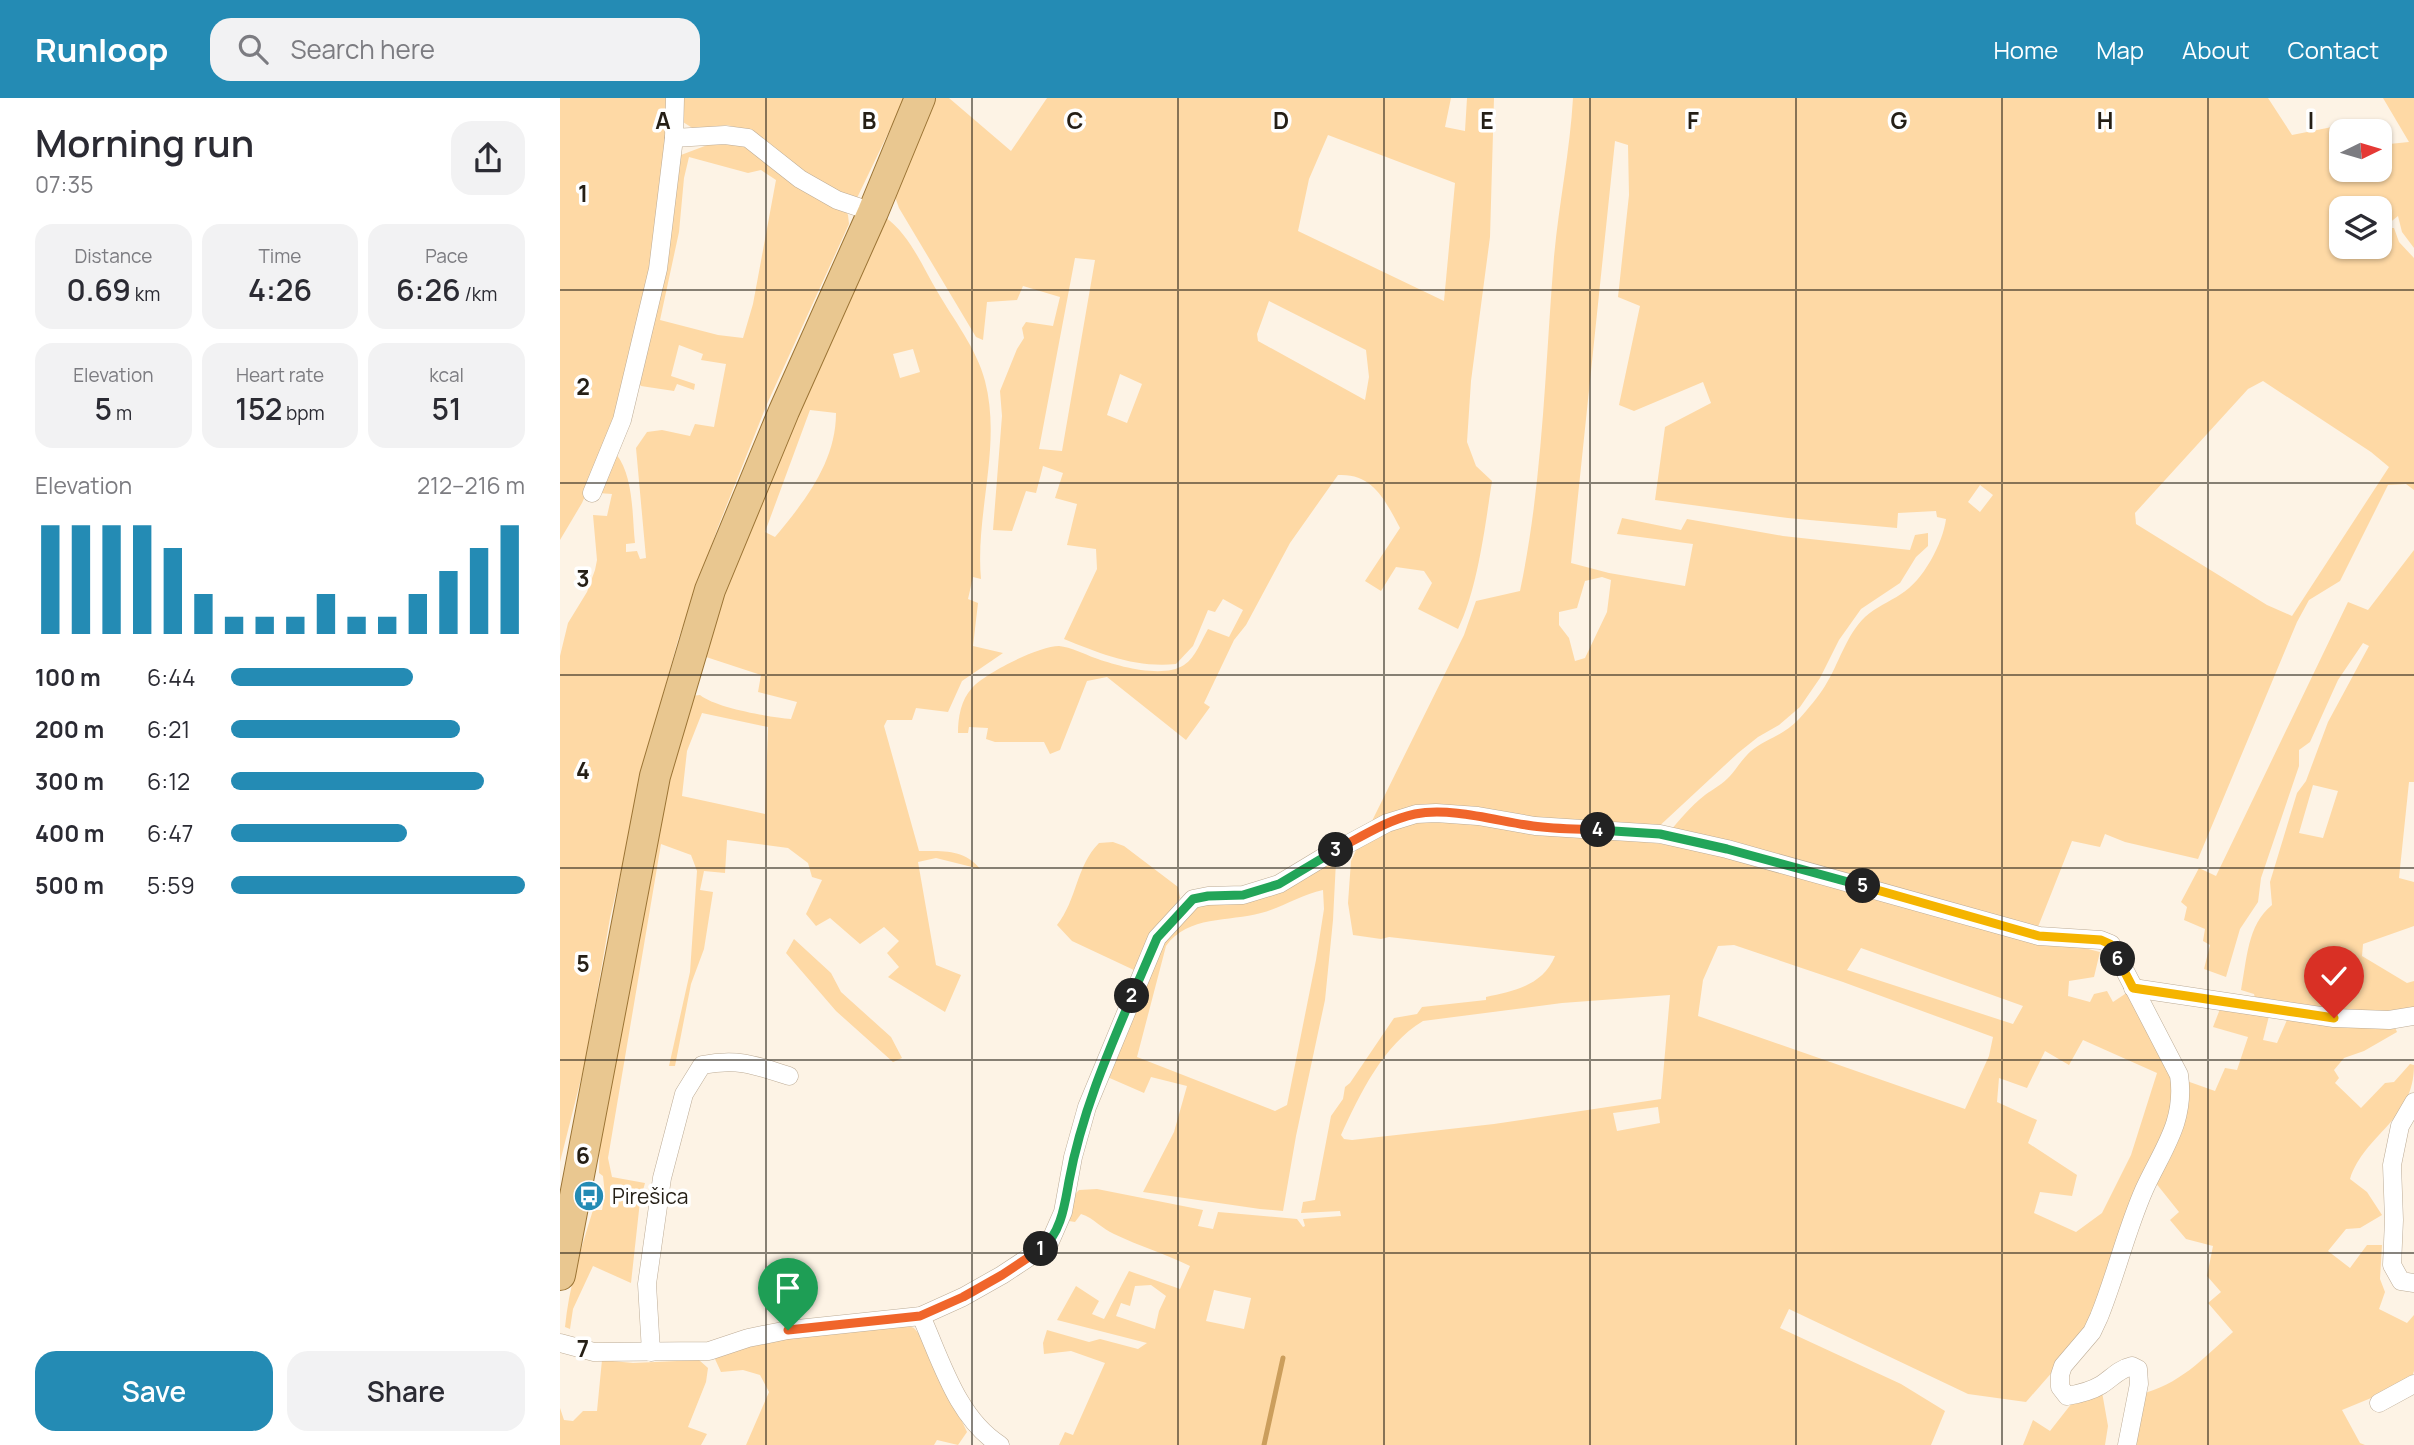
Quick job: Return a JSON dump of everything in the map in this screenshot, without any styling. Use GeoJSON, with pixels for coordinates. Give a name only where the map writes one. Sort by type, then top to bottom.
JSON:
{"type":"FeatureCollection","features":[{"type":"Feature","properties":{"kind":"main road"},"geometry":{"type":"LineString","coordinates":[[560,1275],[655,776],[710,590],[784,411],[873,212],[920,98]]}},
{"type":"Feature","properties":{"kind":"street"},"geometry":{"type":"LineString","coordinates":[[592,493],[622,420],[658,269],[674,138],[675,98]]}},
{"type":"Feature","properties":{"kind":"street"},"geometry":{"type":"LineString","coordinates":[[674,138],[725,135],[748,138],[800,179],[837,200],[873,212]]}},
{"type":"Feature","properties":{"kind":"street"},"geometry":{"type":"LineString","coordinates":[[560,1343],[594,1352],[709,1351],[748,1338],[788,1330],[920,1316],[963,1297],[1002,1275],[1049,1244],[1063,1212],[1073,1157],[1087,1107],[1157,938],[1193,899],[1243,895],[1279,884],[1387,823],[1416,814],[1436,813],[1478,816],[1535,826],[1660,834],[1765,859],[2039,936],[2101,940],[2110,944],[2179,1075],[2182,1093],[2180,1111],[2169,1144],[2144,1191],[2099,1317],[2092,1332],[2063,1366],[2060,1375],[2060,1387],[2067,1396],[2101,1385],[2124,1367],[2132,1366],[2138,1369],[2139,1384],[2127,1445]]}},
{"type":"Feature","properties":{"kind":"street"},"geometry":{"type":"LineString","coordinates":[[2133,988],[2334,1018],[2389,1020],[2414,1016]]}},
{"type":"Feature","properties":{"kind":"street"},"geometry":{"type":"LineString","coordinates":[[651,1352],[648,1283],[662,1178],[684,1094],[702,1065],[714,1062],[727,1060],[750,1064],[789,1076]]}},
{"type":"Feature","properties":{"kind":"street"},"geometry":{"type":"LineString","coordinates":[[2414,1102],[2400,1126],[2392,1165],[2392,1265],[2402,1281],[2414,1283]]}},
{"type":"Feature","properties":{"kind":"street"},"geometry":{"type":"LineString","coordinates":[[920,1316],[964,1409],[990,1439],[1000,1445]]}},
{"type":"Feature","properties":{"kind":"street"},"geometry":{"type":"LineString","coordinates":[[2379,1403],[2414,1384]]}},
{"type":"Feature","properties":{"kind":"shaded area"},"geometry":{"type":"Polygon","coordinates":[[[560,98],[667,98],[661,219],[620,402],[599,465],[582,503],[560,540],[560,98]]]}},
{"type":"Feature","properties":{"kind":"shaded area"},"geometry":{"type":"Polygon","coordinates":[[[683,98],[905,98],[857,198],[830,192],[742,129],[727,125],[694,129],[683,122],[683,98]]]}},
{"type":"Feature","properties":{"kind":"shaded area"},"geometry":{"type":"Polygon","coordinates":[[[933,98],[949,98],[1011,151],[1047,98],[1451,98],[1445,127],[1465,131],[1467,98],[1494,98],[1490,237],[1471,381],[1467,442],[1476,466],[1492,481],[1476,576],[1458,629],[1418,609],[1432,583],[1424,571],[1396,567],[1381,591],[1365,581],[1400,528],[1383,498],[1369,484],[1360,478],[1338,475],[1290,543],[1246,625],[1234,640],[1204,703],[1210,707],[1186,740],[1107,677],[1087,681],[1060,750],[1050,754],[1044,742],[995,742],[986,739],[988,728],[969,727],[968,733],[958,733],[961,709],[972,688],[988,675],[1026,655],[1059,646],[1127,667],[1152,671],[1175,669],[1192,658],[1208,629],[1229,637],[1243,610],[1223,599],[1215,612],[1208,610],[1193,646],[1176,664],[1132,662],[1064,639],[1097,569],[1096,549],[1067,545],[1077,504],[1055,498],[1063,473],[1043,466],[1036,493],[1026,491],[1012,531],[993,530],[1002,416],[1000,391],[1024,338],[1022,328],[1026,322],[1053,326],[1060,297],[1023,286],[1017,300],[987,302],[983,340],[976,337],[899,208],[894,194],[933,98]],[[1328,135],[1309,179],[1298,231],[1444,301],[1455,183],[1328,135]],[[1075,258],[1039,449],[1062,451],[1095,260],[1075,258]],[[1269,301],[1257,334],[1258,341],[1365,400],[1369,377],[1366,350],[1269,301]],[[1120,374],[1107,415],[1127,423],[1142,384],[1120,374]]]}},
{"type":"Feature","properties":{"kind":"shaded area"},"geometry":{"type":"Polygon","coordinates":[[[1573,98],[2268,98],[2292,135],[2329,128],[2329,182],[2392,182],[2392,144],[2409,142],[2383,98],[2414,98],[2414,248],[2402,232],[2398,216],[2392,221],[2392,196],[2329,196],[2329,259],[2392,259],[2392,228],[2399,242],[2414,258],[2414,490],[2406,484],[2388,485],[2340,581],[2309,600],[2297,622],[2198,859],[2125,842],[2105,834],[2100,847],[2072,841],[2036,932],[1668,834],[1695,804],[1727,779],[1751,751],[1793,725],[1802,715],[1825,686],[1858,624],[1874,610],[1909,588],[1924,571],[1936,550],[1946,519],[1937,517],[1936,511],[1898,513],[1897,528],[1788,518],[1655,500],[1665,427],[1711,403],[1703,382],[1634,411],[1619,405],[1640,306],[1618,297],[1629,195],[1628,145],[1615,141],[1571,563],[1609,573],[1685,586],[1693,544],[1617,534],[1622,518],[1681,530],[1687,519],[1783,536],[1910,550],[1915,535],[1928,533],[1928,546],[1916,557],[1900,583],[1861,609],[1839,640],[1820,678],[1800,707],[1738,753],[1654,831],[1405,811],[1372,821],[1464,635],[1476,601],[1520,591],[1534,508],[1554,257],[1573,98]],[[2263,381],[2248,389],[2135,513],[2136,524],[2267,605],[2292,616],[2389,467],[2371,452],[2263,381]],[[1980,485],[1968,502],[1980,512],[1993,495],[1980,485]],[[1602,577],[1585,581],[1577,608],[1559,612],[1559,625],[1569,638],[1575,661],[1585,658],[1607,612],[1611,580],[1602,577]]]}},
{"type":"Feature","properties":{"kind":"shaded area"},"geometry":{"type":"Polygon","coordinates":[[[718,141],[734,142],[759,154],[845,210],[849,224],[767,404],[718,527],[678,640],[610,918],[585,1063],[560,1162],[560,656],[568,623],[587,592],[595,570],[597,560],[593,515],[607,516],[612,494],[598,493],[616,454],[626,473],[632,509],[635,543],[626,544],[626,552],[637,551],[640,559],[646,558],[636,448],[647,432],[662,430],[690,436],[695,424],[714,427],[726,364],[701,360],[703,354],[679,345],[671,376],[695,384],[694,390],[677,384],[674,391],[641,386],[637,382],[671,231],[681,155],[718,141]],[[689,157],[684,178],[679,232],[660,320],[718,335],[743,338],[753,304],[776,180],[761,170],[748,173],[689,157]]]}},
{"type":"Feature","properties":{"kind":"shaded area"},"geometry":{"type":"Polygon","coordinates":[[[885,217],[902,233],[921,261],[971,346],[985,381],[989,406],[990,455],[981,530],[981,579],[973,577],[968,599],[978,603],[973,646],[1003,653],[962,681],[948,712],[916,708],[912,720],[887,720],[884,726],[919,851],[944,851],[960,855],[974,862],[980,869],[936,858],[918,862],[936,965],[961,975],[945,1012],[888,977],[899,967],[887,953],[899,941],[884,927],[860,944],[830,918],[816,926],[806,914],[822,880],[812,877],[808,863],[788,848],[727,840],[725,873],[704,871],[700,890],[713,892],[704,949],[691,984],[675,1066],[669,1066],[690,972],[697,871],[691,855],[661,844],[608,1158],[612,1177],[645,1183],[640,1201],[631,1283],[593,1266],[573,1309],[570,1329],[565,1327],[576,1268],[593,1210],[602,1210],[605,1195],[603,1176],[599,1173],[600,1123],[656,831],[690,696],[700,695],[730,708],[791,719],[797,702],[758,692],[761,675],[703,656],[730,565],[885,217]],[[913,349],[893,354],[900,378],[920,372],[913,349]],[[810,410],[765,532],[775,537],[817,480],[831,448],[836,413],[810,410]],[[702,713],[687,751],[682,796],[765,814],[768,727],[702,713]]]}},
{"type":"Feature","properties":{"kind":"shaded area"},"geometry":{"type":"Polygon","coordinates":[[[2414,550],[2414,782],[2409,782],[2399,878],[2414,882],[2414,926],[2363,944],[2362,956],[2407,983],[2414,981],[2414,1009],[2375,1015],[2256,1002],[2254,994],[2241,990],[2247,955],[2257,922],[2272,905],[2270,882],[2297,793],[2306,781],[2328,722],[2369,646],[2363,643],[2338,680],[2310,742],[2299,750],[2299,766],[2261,878],[2258,902],[2240,929],[2226,977],[2204,969],[2210,945],[2203,941],[2205,929],[2184,920],[2187,907],[2181,902],[2199,868],[2216,876],[2348,602],[2368,610],[2414,550]],[[2313,785],[2299,833],[2323,838],[2338,791],[2313,785]]]}},
{"type":"Feature","properties":{"kind":"shaded area"},"geometry":{"type":"Polygon","coordinates":[[[1461,821],[1694,849],[2100,952],[2094,977],[2069,981],[2068,996],[2090,1002],[2094,994],[2107,991],[2113,1002],[2128,992],[2169,1067],[2175,1098],[2095,1323],[2026,1402],[1968,1394],[1789,1309],[1780,1328],[1901,1384],[1945,1411],[1931,1445],[1059,1445],[1065,1432],[1073,1435],[1105,1363],[1071,1351],[1044,1354],[1043,1343],[1047,1330],[1089,1342],[1100,1339],[1138,1349],[1147,1343],[1057,1320],[1076,1286],[1099,1301],[1092,1314],[1104,1319],[1129,1271],[1180,1289],[1190,1266],[1114,1234],[1081,1214],[1075,1222],[1069,1221],[1073,1196],[1079,1190],[1097,1189],[1203,1210],[1198,1226],[1213,1229],[1218,1212],[1297,1219],[1303,1227],[1303,1219],[1341,1216],[1340,1211],[1301,1213],[1303,1202],[1315,1200],[1331,1116],[1343,1099],[1345,1087],[1394,1018],[1417,1014],[1422,1007],[1486,1000],[1486,997],[1527,985],[1550,966],[1555,956],[1353,935],[1348,903],[1351,861],[1358,846],[1403,822],[1461,821]],[[1734,945],[1718,946],[1703,980],[1698,1016],[1965,1109],[1989,1056],[1993,1037],[1734,945]],[[1861,948],[1847,970],[2013,1024],[2023,1006],[1861,948]],[[1670,995],[1562,1003],[1423,1021],[1396,1043],[1384,1057],[1356,1103],[1341,1135],[1344,1139],[1494,1124],[1661,1099],[1670,995]],[[2083,1040],[2069,1065],[2045,1051],[2027,1088],[1999,1078],[1997,1102],[2037,1120],[2028,1143],[2077,1175],[2072,1196],[2040,1192],[2034,1213],[2076,1232],[2102,1213],[2131,1155],[2157,1073],[2083,1040]],[[1658,1107],[1613,1113],[1617,1131],[1660,1123],[1658,1107]],[[1151,1285],[1135,1286],[1130,1306],[1121,1303],[1116,1316],[1155,1329],[1166,1296],[1151,1285]],[[1214,1290],[1206,1321],[1244,1329],[1251,1298],[1214,1290]]]}},
{"type":"Feature","properties":{"kind":"shaded area"},"geometry":{"type":"Polygon","coordinates":[[[1113,842],[1124,846],[1178,887],[1180,898],[1152,938],[1136,971],[1072,941],[1057,925],[1069,905],[1091,852],[1099,843],[1113,842]]]}},
{"type":"Feature","properties":{"kind":"shaded area"},"geometry":{"type":"Polygon","coordinates":[[[1336,861],[1325,1000],[1283,1211],[1143,1192],[1174,1132],[1187,1086],[1151,1077],[1144,1093],[1105,1076],[1166,934],[1185,915],[1202,905],[1336,861]],[[1323,890],[1261,913],[1197,924],[1175,936],[1166,946],[1137,1057],[1275,1111],[1287,1105],[1324,909],[1323,890]]]}},
{"type":"Feature","properties":{"kind":"shaded area"},"geometry":{"type":"Polygon","coordinates":[[[794,939],[831,973],[841,992],[891,1037],[902,1058],[893,1062],[836,1011],[786,953],[794,939]]]}},
{"type":"Feature","properties":{"kind":"shaded area"},"geometry":{"type":"Polygon","coordinates":[[[2220,1009],[2269,1016],[2263,1040],[2277,1043],[2287,1020],[2393,1023],[2397,1032],[2364,1051],[2344,1058],[2334,1070],[2339,1078],[2335,1083],[2361,1108],[2385,1083],[2394,1082],[2410,1064],[2414,1065],[2412,1084],[2406,1100],[2398,1114],[2366,1150],[2350,1179],[2367,1192],[2382,1215],[2360,1228],[2346,1229],[2328,1251],[2350,1268],[2367,1245],[2382,1245],[2380,1279],[2385,1292],[2379,1309],[2407,1323],[2414,1315],[2414,1371],[2410,1382],[2342,1410],[2360,1443],[2365,1445],[2129,1445],[2138,1395],[2179,1378],[2233,1332],[2208,1303],[2221,1292],[2207,1276],[2213,1246],[2186,1239],[2170,1220],[2179,1212],[2155,1182],[2184,1080],[2215,1091],[2225,1068],[2237,1070],[2248,1037],[2213,1027],[2220,1009]]]}},
{"type":"Feature","properties":{"kind":"shaded area"},"geometry":{"type":"Polygon","coordinates":[[[904,1324],[914,1328],[924,1340],[967,1432],[958,1445],[937,1440],[934,1445],[746,1445],[769,1392],[760,1375],[743,1370],[721,1372],[715,1359],[719,1353],[751,1343],[904,1324]]]}},
{"type":"Feature","properties":{"kind":"shaded area"},"geometry":{"type":"Polygon","coordinates":[[[602,1360],[633,1363],[699,1360],[708,1368],[706,1382],[688,1427],[707,1434],[701,1445],[560,1445],[560,1408],[564,1420],[573,1421],[583,1411],[597,1411],[602,1360]]]}},
{"type":"Feature","properties":{"kind":"shaded area"},"geometry":{"type":"Polygon","coordinates":[[[2102,1392],[2108,1426],[2105,1445],[2023,1445],[2033,1420],[2050,1431],[2072,1403],[2102,1392]]]}},
{"type":"Feature","properties":{"kind":"waterway"},"geometry":{"type":"LineString","coordinates":[[1264,1445],[1283,1358]]}},
{"type":"Feature","properties":{"kind":"place","name":"Pirešica"},"geometry":{"type":"Point","coordinates":[589,1196]}},
{"type":"Feature","properties":{"kind":"route"},"geometry":{"type":"LineString","coordinates":[[788,1330],[920,1316],[963,1297],[1049,1244],[1063,1212],[1073,1157],[1087,1107],[1157,938],[1193,899],[1243,895],[1279,884],[1387,823],[1416,814],[1478,816],[1535,826],[1660,834],[1727,849],[2039,936],[2101,940],[2110,944],[2133,988],[2334,1018]]}}]}
